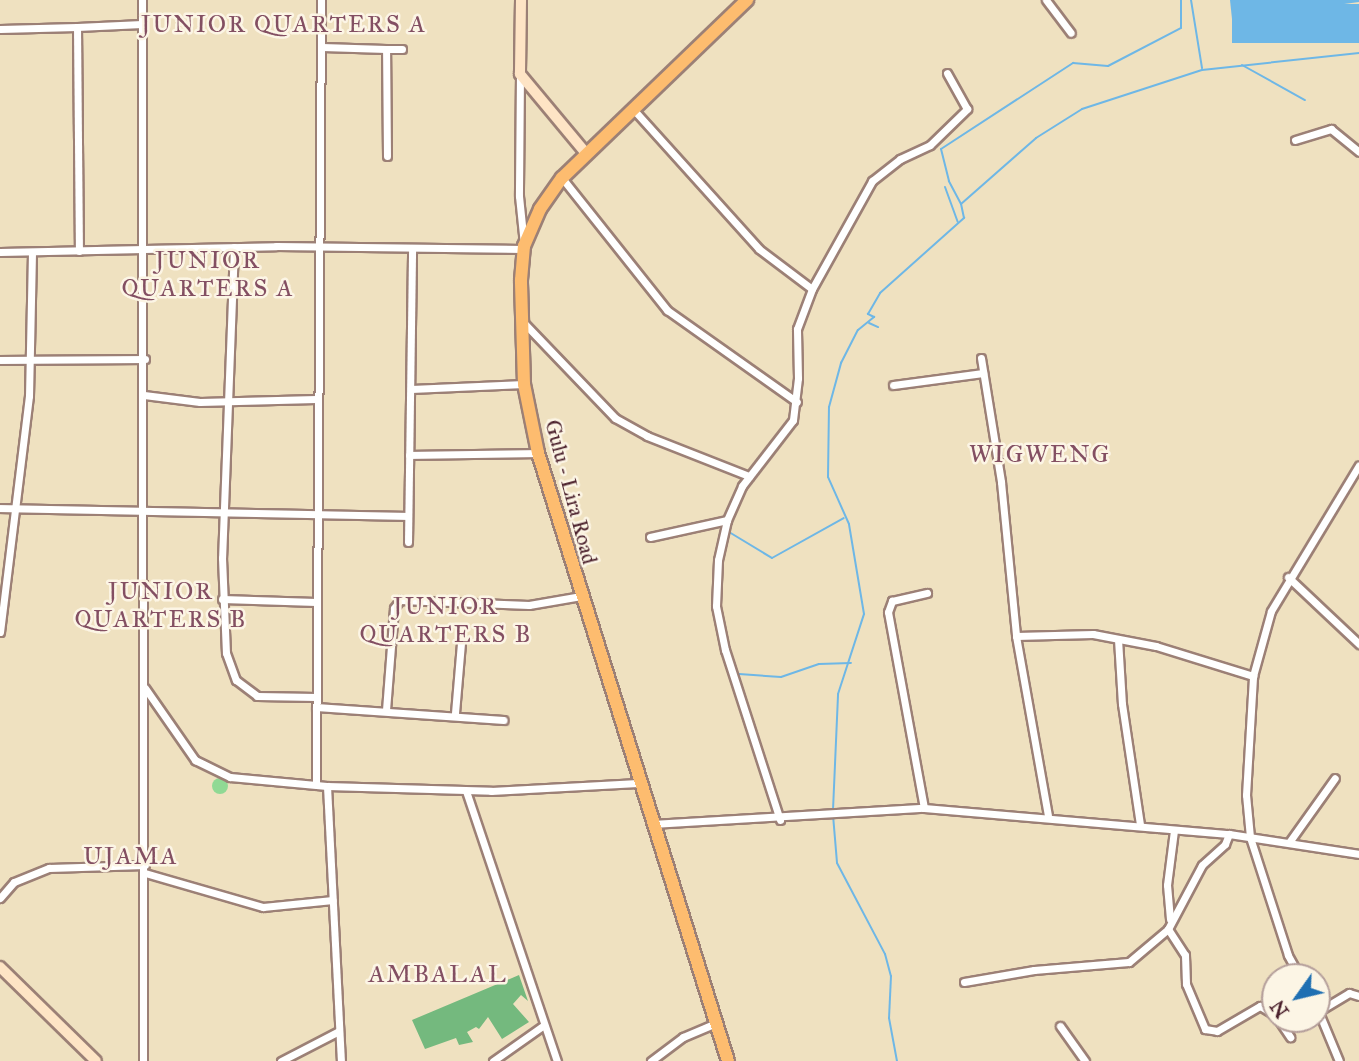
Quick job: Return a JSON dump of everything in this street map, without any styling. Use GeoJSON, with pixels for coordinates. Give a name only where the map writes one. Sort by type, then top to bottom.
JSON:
{"type":"FeatureCollection","features":[{"type":"Feature","properties":{"kind":"main road"},"geometry":{"type":"LineString","coordinates":[[521,0],[520,74],[586,152]]}},
{"type":"Feature","properties":{"kind":"main road","name":"Gulu - Lira Road"},"geometry":{"type":"LineString","coordinates":[[728,1061],[638,783],[538,453],[524,384],[521,321],[523,247],[540,209],[562,178],[586,152],[747,0]]}},
{"type":"Feature","properties":{"kind":"main road"},"geometry":{"type":"LineString","coordinates":[[0,967],[96,1061]]}},
{"type":"Feature","properties":{"kind":"street"},"geometry":{"type":"LineString","coordinates":[[142,0],[145,359],[145,688],[141,711],[145,869],[143,1061]]}},
{"type":"Feature","properties":{"kind":"street"},"geometry":{"type":"LineString","coordinates":[[316,783],[316,399],[321,0]]}},
{"type":"Feature","properties":{"kind":"street"},"geometry":{"type":"LineString","coordinates":[[1046,0],[1071,33]]}},
{"type":"Feature","properties":{"kind":"street"},"geometry":{"type":"LineString","coordinates":[[0,29],[142,24]]}},
{"type":"Feature","properties":{"kind":"street"},"geometry":{"type":"LineString","coordinates":[[77,27],[79,251]]}},
{"type":"Feature","properties":{"kind":"street"},"geometry":{"type":"LineString","coordinates":[[322,47],[402,49]]}},
{"type":"Feature","properties":{"kind":"street"},"geometry":{"type":"LineString","coordinates":[[386,49],[387,156]]}},
{"type":"Feature","properties":{"kind":"street"},"geometry":{"type":"LineString","coordinates":[[780,820],[731,670],[716,606],[717,569],[727,520],[749,475],[788,430],[797,402],[797,330],[812,289],[872,181],[900,159],[930,145],[967,109],[947,73]]}},
{"type":"Feature","properties":{"kind":"street"},"geometry":{"type":"LineString","coordinates":[[0,252],[318,246],[523,247],[519,196],[520,74]]}},
{"type":"Feature","properties":{"kind":"street"},"geometry":{"type":"LineString","coordinates":[[633,109],[759,249],[812,289]]}},
{"type":"Feature","properties":{"kind":"street"},"geometry":{"type":"LineString","coordinates":[[1295,140],[1331,129],[1359,152]]}},
{"type":"Feature","properties":{"kind":"street"},"geometry":{"type":"LineString","coordinates":[[562,178],[667,310],[797,402]]}},
{"type":"Feature","properties":{"kind":"street"},"geometry":{"type":"LineString","coordinates":[[234,247],[223,511],[222,599],[226,653],[236,680],[245,690],[266,697],[316,697]]}},
{"type":"Feature","properties":{"kind":"street"},"geometry":{"type":"LineString","coordinates":[[408,542],[412,248]]}},
{"type":"Feature","properties":{"kind":"street"},"geometry":{"type":"LineString","coordinates":[[0,632],[30,357],[32,252]]}},
{"type":"Feature","properties":{"kind":"street"},"geometry":{"type":"LineString","coordinates":[[521,321],[615,418],[647,436],[749,475]]}},
{"type":"Feature","properties":{"kind":"street"},"geometry":{"type":"LineString","coordinates":[[0,360],[30,357],[145,359]]}},
{"type":"Feature","properties":{"kind":"street"},"geometry":{"type":"LineString","coordinates":[[981,358],[1001,482],[1016,636],[1048,815]]}},
{"type":"Feature","properties":{"kind":"street"},"geometry":{"type":"LineString","coordinates":[[893,385],[983,373]]}},
{"type":"Feature","properties":{"kind":"street"},"geometry":{"type":"LineString","coordinates":[[411,389],[524,384]]}},
{"type":"Feature","properties":{"kind":"street"},"geometry":{"type":"LineString","coordinates":[[144,395],[226,402],[316,399]]}},
{"type":"Feature","properties":{"kind":"street"},"geometry":{"type":"LineString","coordinates":[[409,455],[538,453]]}},
{"type":"Feature","properties":{"kind":"street"},"geometry":{"type":"LineString","coordinates":[[1292,963],[1250,837],[1246,795],[1253,676],[1265,625],[1288,578],[1359,465]]}},
{"type":"Feature","properties":{"kind":"street"},"geometry":{"type":"LineString","coordinates":[[0,508],[317,511],[407,516]]}},
{"type":"Feature","properties":{"kind":"street"},"geometry":{"type":"LineString","coordinates":[[650,537],[727,520]]}},
{"type":"Feature","properties":{"kind":"street"},"geometry":{"type":"LineString","coordinates":[[1288,578],[1359,645]]}},
{"type":"Feature","properties":{"kind":"street"},"geometry":{"type":"LineString","coordinates":[[924,808],[888,612],[892,601],[927,593]]}},
{"type":"Feature","properties":{"kind":"street"},"geometry":{"type":"LineString","coordinates":[[386,710],[394,608],[400,600],[529,605],[581,596]]}},
{"type":"Feature","properties":{"kind":"street"},"geometry":{"type":"LineString","coordinates":[[222,599],[316,603]]}},
{"type":"Feature","properties":{"kind":"street"},"geometry":{"type":"LineString","coordinates":[[1016,636],[1074,633],[1118,639],[1253,676]]}},
{"type":"Feature","properties":{"kind":"street"},"geometry":{"type":"LineString","coordinates":[[1118,639],[1122,704],[1140,825]]}},
{"type":"Feature","properties":{"kind":"street"},"geometry":{"type":"LineString","coordinates":[[455,713],[461,643]]}},
{"type":"Feature","properties":{"kind":"street"},"geometry":{"type":"LineString","coordinates":[[145,688],[184,748],[205,769],[235,777],[327,786],[466,791],[638,783]]}},
{"type":"Feature","properties":{"kind":"street"},"geometry":{"type":"LineString","coordinates":[[316,707],[455,713],[504,720]]}},
{"type":"Feature","properties":{"kind":"street"},"geometry":{"type":"LineString","coordinates":[[141,711],[159,709]]}},
{"type":"Feature","properties":{"kind":"street"},"geometry":{"type":"LineString","coordinates":[[1290,841],[1335,778]]}},
{"type":"Feature","properties":{"kind":"street"},"geometry":{"type":"LineString","coordinates":[[327,786],[341,1061]]}},
{"type":"Feature","properties":{"kind":"street"},"geometry":{"type":"LineString","coordinates":[[466,791],[557,1061]]}},
{"type":"Feature","properties":{"kind":"street"},"geometry":{"type":"LineString","coordinates":[[652,824],[780,820],[924,808],[1048,815],[1229,834],[1290,841],[1359,854]]}},
{"type":"Feature","properties":{"kind":"street"},"geometry":{"type":"LineString","coordinates":[[1171,920],[1167,885],[1174,830]]}},
{"type":"Feature","properties":{"kind":"street"},"geometry":{"type":"LineString","coordinates":[[964,982],[1034,970],[1129,962],[1168,929],[1202,865],[1225,844],[1229,834]]}},
{"type":"Feature","properties":{"kind":"street"},"geometry":{"type":"LineString","coordinates":[[0,898],[19,880],[49,868],[145,869],[263,907],[333,900]]}},
{"type":"Feature","properties":{"kind":"street"},"geometry":{"type":"LineString","coordinates":[[1168,929],[1185,955],[1186,984],[1205,1029],[1217,1031],[1261,1007]]}},
{"type":"Feature","properties":{"kind":"street"},"geometry":{"type":"LineString","coordinates":[[1331,1002],[1349,993],[1359,996]]}},
{"type":"Feature","properties":{"kind":"street"},"geometry":{"type":"LineString","coordinates":[[651,1061],[683,1037],[716,1023]]}},
{"type":"Feature","properties":{"kind":"street"},"geometry":{"type":"LineString","coordinates":[[494,1061],[544,1025]]}},
{"type":"Feature","properties":{"kind":"street"},"geometry":{"type":"LineString","coordinates":[[1060,1026],[1086,1061]]}},
{"type":"Feature","properties":{"kind":"street"},"geometry":{"type":"LineString","coordinates":[[281,1061],[340,1031]]}},
{"type":"Feature","properties":{"kind":"street"},"geometry":{"type":"LineString","coordinates":[[1287,1033],[1290,1037]]}},
{"type":"Feature","properties":{"kind":"street"},"geometry":{"type":"LineString","coordinates":[[1328,1033],[1339,1061]]}},
{"type":"Feature","properties":{"kind":"green space"},"geometry":{"type":"Polygon","coordinates":[[[217,778],[223,778],[228,786],[226,792],[217,794],[212,789],[212,783],[217,778]]]}},
{"type":"Feature","properties":{"kind":"green space"},"geometry":{"type":"Polygon","coordinates":[[[519,975],[528,1001],[521,995],[513,1004],[529,1022],[502,1039],[488,1017],[479,1029],[476,1027],[467,1032],[473,1042],[459,1045],[456,1038],[425,1049],[412,1020],[519,975]]]}},
{"type":"Feature","properties":{"kind":"water"},"geometry":{"type":"Polygon","coordinates":[[[1230,0],[1359,0],[1359,2],[1232,19],[1230,0]]]}},
{"type":"Feature","properties":{"kind":"water"},"geometry":{"type":"Polygon","coordinates":[[[1232,4],[1359,4],[1359,43],[1232,43],[1232,4]]]}},
{"type":"Feature","properties":{"kind":"waterway"},"geometry":{"type":"LineString","coordinates":[[961,204],[949,181],[941,149],[1073,63],[1108,66],[1181,28],[1181,0]]}},
{"type":"Feature","properties":{"kind":"waterway"},"geometry":{"type":"LineString","coordinates":[[1191,0],[1202,68]]}},
{"type":"Feature","properties":{"kind":"waterway"},"geometry":{"type":"LineString","coordinates":[[833,810],[838,694],[864,614],[849,524],[828,477],[829,407],[841,363],[858,330],[874,317],[868,314],[880,293],[964,218],[961,204],[1036,138],[1082,109],[1202,70],[1359,53]]}},
{"type":"Feature","properties":{"kind":"waterway"},"geometry":{"type":"LineString","coordinates":[[1242,65],[1305,100]]}},
{"type":"Feature","properties":{"kind":"waterway"},"geometry":{"type":"LineString","coordinates":[[945,187],[958,222]]}},
{"type":"Feature","properties":{"kind":"waterway"},"geometry":{"type":"LineString","coordinates":[[869,323],[878,327]]}},
{"type":"Feature","properties":{"kind":"waterway"},"geometry":{"type":"LineString","coordinates":[[729,532],[772,558],[844,518]]}},
{"type":"Feature","properties":{"kind":"waterway"},"geometry":{"type":"LineString","coordinates":[[739,674],[781,677],[819,664],[851,663]]}},
{"type":"Feature","properties":{"kind":"waterway"},"geometry":{"type":"LineString","coordinates":[[833,815],[837,863],[885,954],[891,976],[889,1018],[897,1061]]}},
{"type":"Feature","properties":{"kind":"district","name":"JUNIOR QUARTERS A"},"geometry":{"type":"Point","coordinates":[284,25]}},
{"type":"Feature","properties":{"kind":"district","name":"JUNIOR QUARTERS A"},"geometry":{"type":"Point","coordinates":[208,275]}},
{"type":"Feature","properties":{"kind":"district","name":"WIGWENG"},"geometry":{"type":"Point","coordinates":[1040,455]}},
{"type":"Feature","properties":{"kind":"district","name":"JUNIOR QUARTERS B"},"geometry":{"type":"Point","coordinates":[161,606]}},
{"type":"Feature","properties":{"kind":"district","name":"JUNIOR QUARTERS B"},"geometry":{"type":"Point","coordinates":[446,621]}},
{"type":"Feature","properties":{"kind":"district","name":"UJAMA"},"geometry":{"type":"Point","coordinates":[131,857]}},
{"type":"Feature","properties":{"kind":"district","name":"AMBALAL"},"geometry":{"type":"Point","coordinates":[438,975]}}]}
